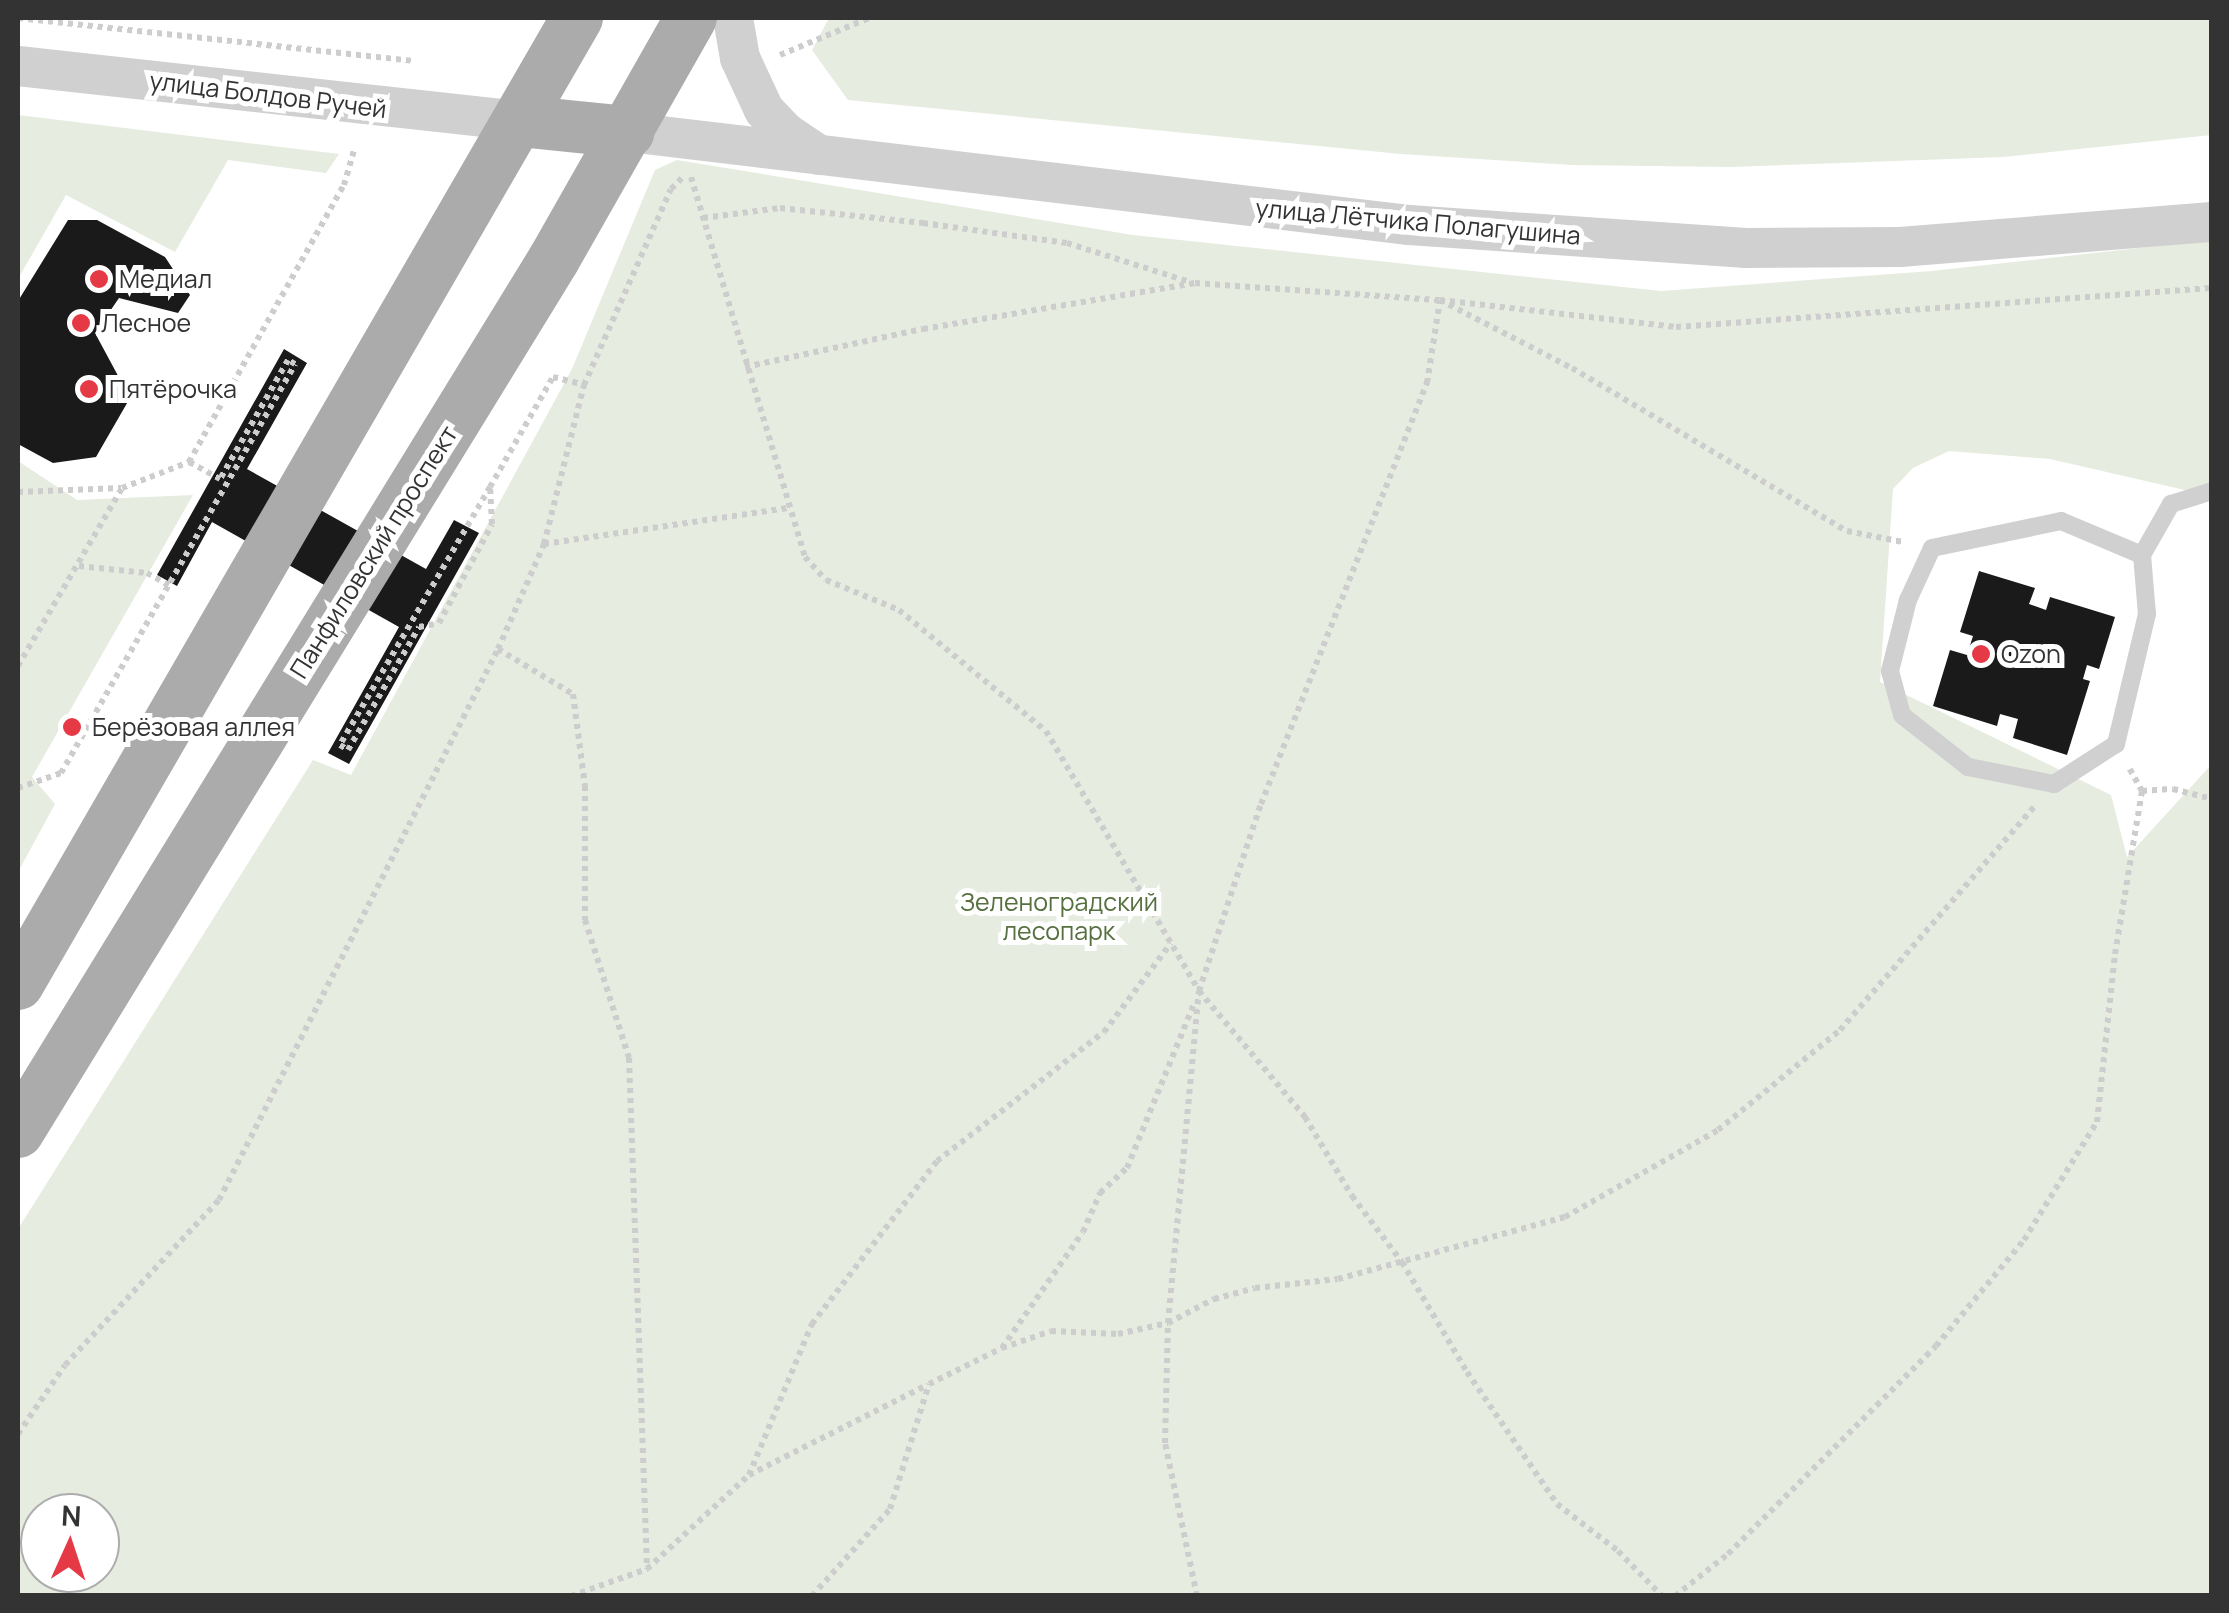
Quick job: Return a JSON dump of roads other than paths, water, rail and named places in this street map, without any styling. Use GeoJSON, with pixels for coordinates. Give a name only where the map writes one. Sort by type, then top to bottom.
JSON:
{"type":"FeatureCollection","features":[{"type":"Feature","properties":{"kind":"main road"},"geometry":{"type":"LineString","coordinates":[[18,984],[578,18]]}},
{"type":"Feature","properties":{"kind":"main road","name":"Панфиловский проспект"},"geometry":{"type":"LineString","coordinates":[[18,1132],[628,132],[691,18]]}},
{"type":"Feature","properties":{"kind":"main road"},"geometry":{"type":"LineString","coordinates":[[519,122],[628,132]]}},
{"type":"Feature","properties":{"kind":"street"},"geometry":{"type":"LineString","coordinates":[[732,18],[740,58],[764,110],[785,132],[822,157]]}},
{"type":"Feature","properties":{"kind":"street","name":"улица Болдов Ручей"},"geometry":{"type":"LineString","coordinates":[[18,66],[519,122]]}},
{"type":"Feature","properties":{"kind":"street","name":"улица Лётчика Полагушина"},"geometry":{"type":"LineString","coordinates":[[628,132],[1409,225],[1746,248],[1900,247],[2212,222]]}},
{"type":"Feature","properties":{"kind":"lane"},"geometry":{"type":"LineString","coordinates":[[2142,555],[2062,520],[1932,548],[1908,600],[1890,672],[1902,715],[1968,767],[2054,784],[2116,744],[2147,614],[2142,555],[2171,504],[2212,491]]}},
{"type":"Feature","properties":{"kind":"place","name":"Медиал"},"geometry":{"type":"Point","coordinates":[99,279]}},
{"type":"Feature","properties":{"kind":"place","name":"Лесное"},"geometry":{"type":"Point","coordinates":[81,323]}},
{"type":"Feature","properties":{"kind":"place","name":"Пятёрочка"},"geometry":{"type":"Point","coordinates":[89,389]}},
{"type":"Feature","properties":{"kind":"place","name":"Ozon"},"geometry":{"type":"Point","coordinates":[1981,654]}},
{"type":"Feature","properties":{"kind":"place","name":"Берёзовая аллея"},"geometry":{"type":"Point","coordinates":[72,727]}},
{"type":"Feature","properties":{"kind":"park label","name":"Зеленоградский лесопарк"},"geometry":{"type":"Point","coordinates":[1059,918]}}]}
